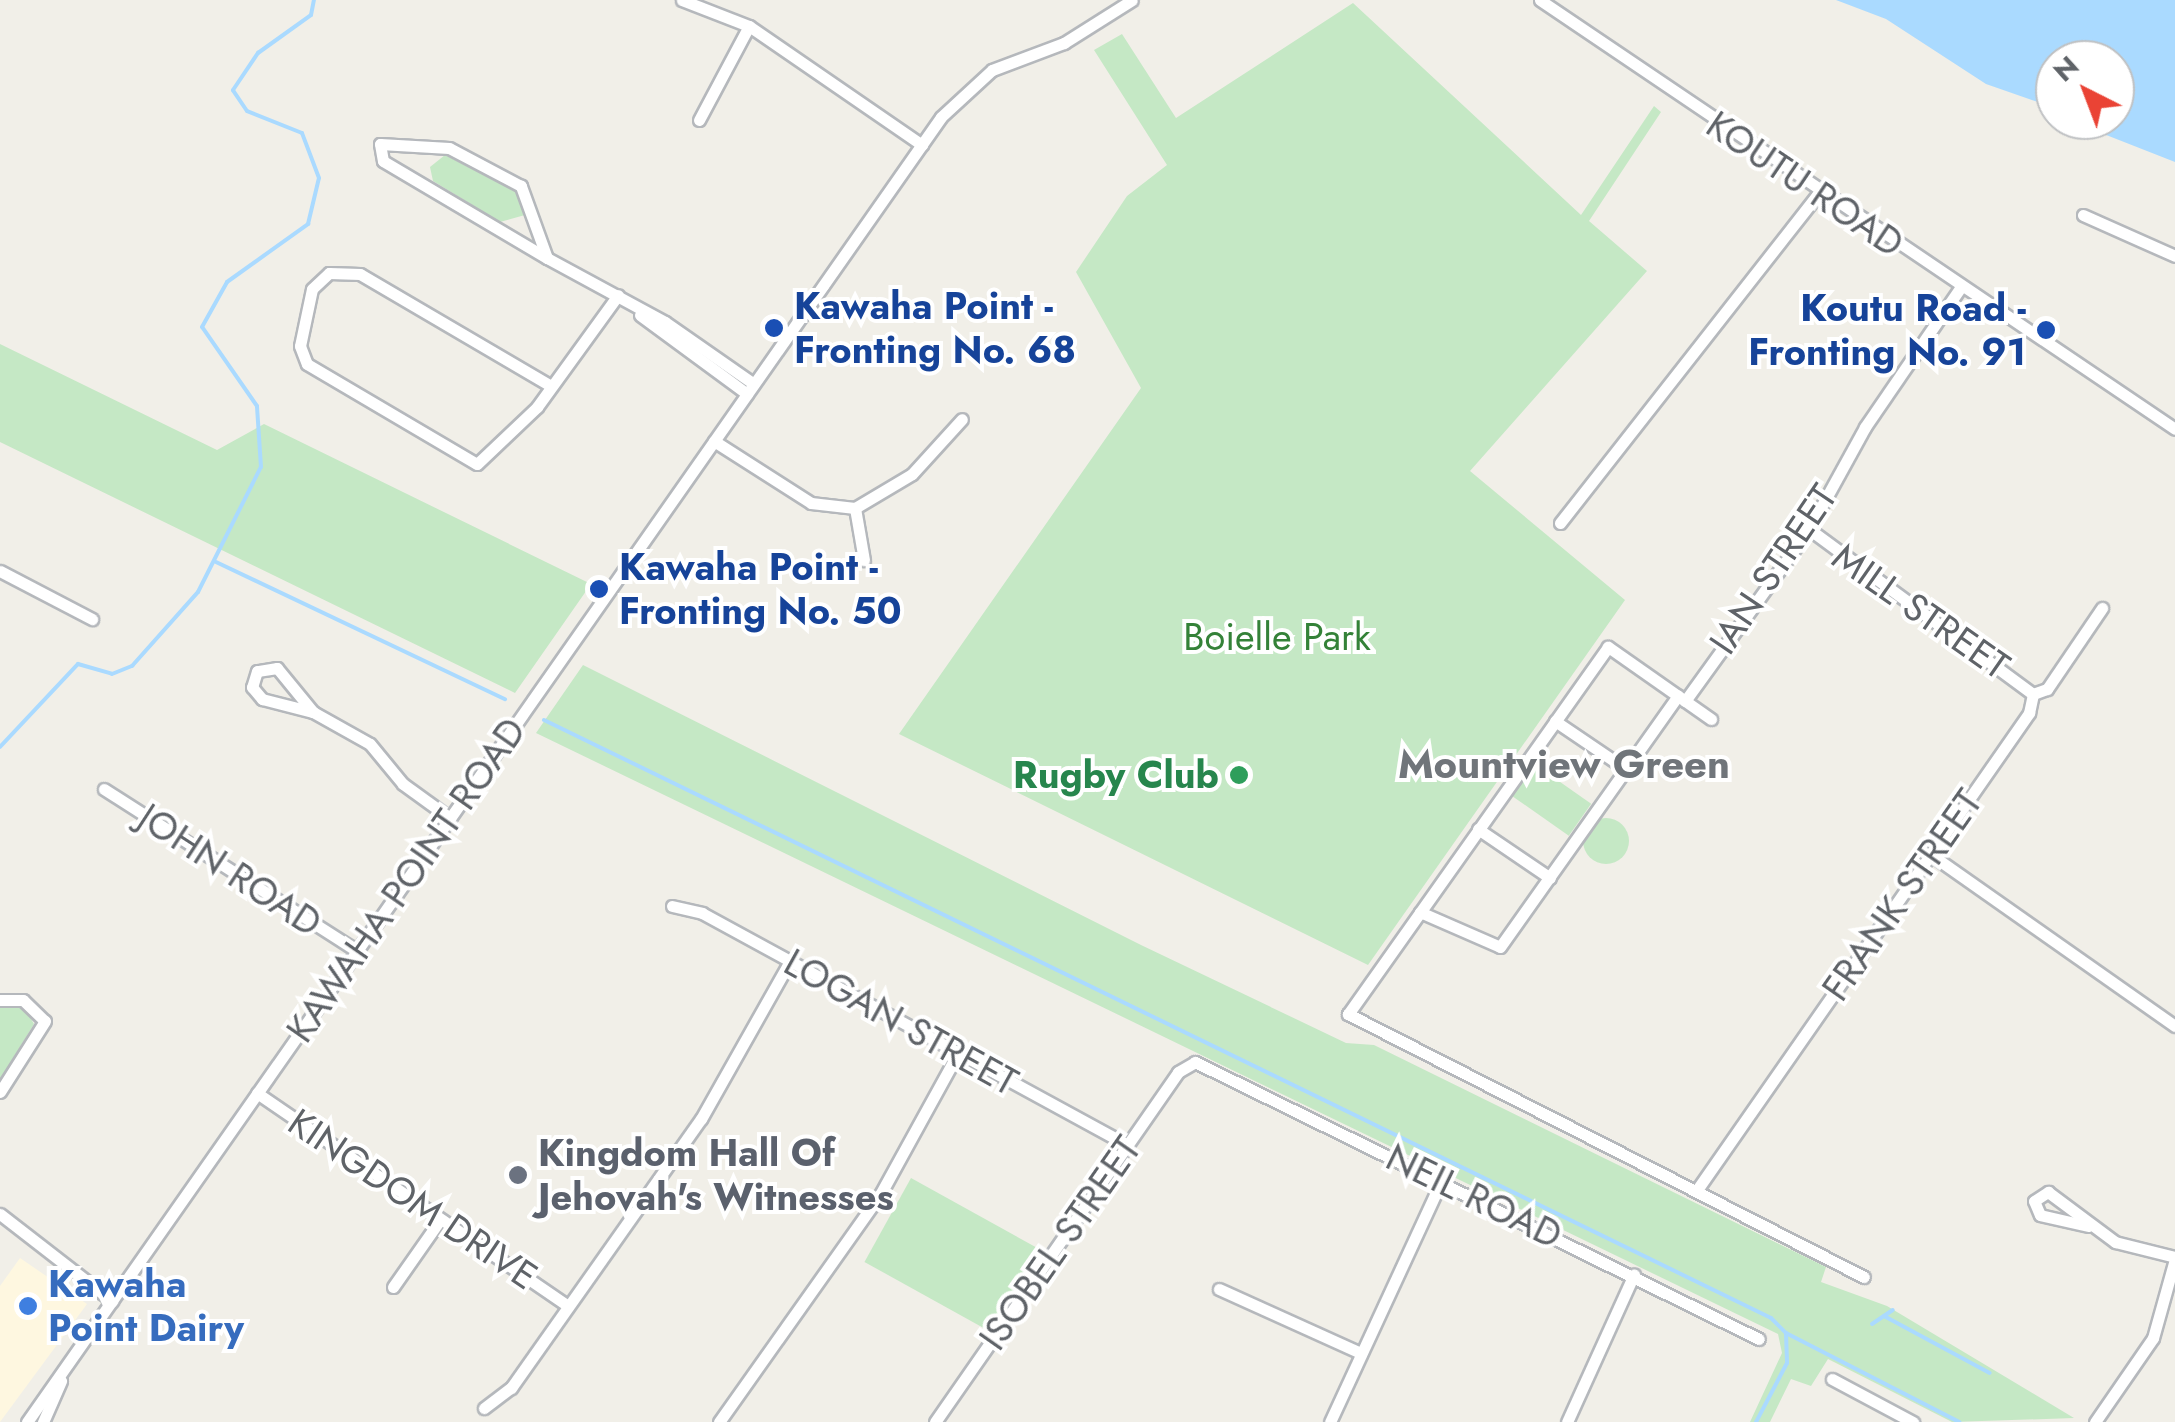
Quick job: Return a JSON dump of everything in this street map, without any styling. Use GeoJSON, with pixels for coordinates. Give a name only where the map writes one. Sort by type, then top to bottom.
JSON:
{"type":"FeatureCollection","features":[{"type":"Feature","properties":{"kind":"street"},"geometry":{"type":"LineString","coordinates":[[682,0],[749,26],[922,144]]}},
{"type":"Feature","properties":{"kind":"street","name":"KAWAHA POINT ROAD"},"geometry":{"type":"LineString","coordinates":[[27,1422],[922,144],[974,82],[1132,0]]}},
{"type":"Feature","properties":{"kind":"street","name":"KOUTU ROAD"},"geometry":{"type":"LineString","coordinates":[[1540,0],[1819,193],[2175,429]]}},
{"type":"Feature","properties":{"kind":"street"},"geometry":{"type":"LineString","coordinates":[[699,120],[749,26]]}},
{"type":"Feature","properties":{"kind":"street"},"geometry":{"type":"LineString","coordinates":[[547,258],[521,186],[449,148],[380,144],[382,161],[547,258],[618,296],[751,389]]}},
{"type":"Feature","properties":{"kind":"street"},"geometry":{"type":"LineString","coordinates":[[1560,523],[1819,193]]}},
{"type":"Feature","properties":{"kind":"street"},"geometry":{"type":"LineString","coordinates":[[2083,216],[2175,256]]}},
{"type":"Feature","properties":{"kind":"street"},"geometry":{"type":"LineString","coordinates":[[552,386],[360,274],[329,274],[312,290],[300,346],[307,364],[466,461],[488,464],[552,386],[618,296]]}},
{"type":"Feature","properties":{"kind":"street","name":"IAN STREET"},"geometry":{"type":"LineString","coordinates":[[1420,912],[1494,950],[1809,529],[1864,426],[1961,287]]}},
{"type":"Feature","properties":{"kind":"street"},"geometry":{"type":"LineString","coordinates":[[714,441],[810,503],[855,508],[912,474],[962,419]]}},
{"type":"Feature","properties":{"kind":"street"},"geometry":{"type":"LineString","coordinates":[[855,508],[864,560]]}},
{"type":"Feature","properties":{"kind":"street","name":"MILL STREET"},"geometry":{"type":"LineString","coordinates":[[1809,529],[2032,694]]}},
{"type":"Feature","properties":{"kind":"street"},"geometry":{"type":"LineString","coordinates":[[0,571],[92,619]]}},
{"type":"Feature","properties":{"kind":"street","name":"FRANK STREET"},"geometry":{"type":"LineString","coordinates":[[1699,1187],[2029,713],[2032,694],[2047,689],[2102,608]]}},
{"type":"Feature","properties":{"kind":"street"},"geometry":{"type":"LineString","coordinates":[[1711,719],[1608,647],[1348,1014],[1699,1187],[1864,1277]]}},
{"type":"Feature","properties":{"kind":"street"},"geometry":{"type":"LineString","coordinates":[[313,712],[277,668],[253,678],[262,699],[313,712],[370,744],[404,784],[450,818]]}},
{"type":"Feature","properties":{"kind":"street"},"geometry":{"type":"LineString","coordinates":[[1555,722],[1626,769]]}},
{"type":"Feature","properties":{"kind":"street","name":"JOHN ROAD"},"geometry":{"type":"LineString","coordinates":[[104,789],[356,952]]}},
{"type":"Feature","properties":{"kind":"street"},"geometry":{"type":"LineString","coordinates":[[1478,830],[1550,878]]}},
{"type":"Feature","properties":{"kind":"street"},"geometry":{"type":"LineString","coordinates":[[1930,854],[2175,1026]]}},
{"type":"Feature","properties":{"kind":"street","name":"LOGAN STREET"},"geometry":{"type":"LineString","coordinates":[[672,906],[790,961],[1128,1145]]}},
{"type":"Feature","properties":{"kind":"street"},"geometry":{"type":"LineString","coordinates":[[484,1408],[511,1388],[714,1098],[790,961]]}},
{"type":"Feature","properties":{"kind":"street"},"geometry":{"type":"LineString","coordinates":[[0,1000],[23,1000],[45,1021],[0,1092]]}},
{"type":"Feature","properties":{"kind":"street"},"geometry":{"type":"LineString","coordinates":[[718,1422],[880,1192],[957,1055]]}},
{"type":"Feature","properties":{"kind":"street","name":"NEIL ROAD"},"geometry":{"type":"LineString","coordinates":[[1185,1064],[1202,1063],[1759,1339]]}},
{"type":"Feature","properties":{"kind":"street","name":"ISOBEL STREET"},"geometry":{"type":"LineString","coordinates":[[942,1420],[1185,1064]]}},
{"type":"Feature","properties":{"kind":"street","name":"KINGDOM DRIVE"},"geometry":{"type":"LineString","coordinates":[[258,1093],[568,1306]]}},
{"type":"Feature","properties":{"kind":"street"},"geometry":{"type":"LineString","coordinates":[[1330,1422],[1442,1180]]}},
{"type":"Feature","properties":{"kind":"street"},"geometry":{"type":"LineString","coordinates":[[0,1214],[112,1301]]}},
{"type":"Feature","properties":{"kind":"street"},"geometry":{"type":"LineString","coordinates":[[393,1287],[440,1220]]}},
{"type":"Feature","properties":{"kind":"street"},"geometry":{"type":"LineString","coordinates":[[2088,1226],[2126,1247],[2175,1258],[2163,1310]]}},
{"type":"Feature","properties":{"kind":"street"},"geometry":{"type":"LineString","coordinates":[[1567,1422],[1634,1274]]}},
{"type":"Feature","properties":{"kind":"street"},"geometry":{"type":"LineString","coordinates":[[2095,1422],[2147,1349],[2175,1283]]}},
{"type":"Feature","properties":{"kind":"street"},"geometry":{"type":"LineString","coordinates":[[1219,1289],[1361,1353]]}},
{"type":"Feature","properties":{"kind":"street","name":"KAWAHA POINT ROAD"},"geometry":{"type":"LineString","coordinates":[[43,1422],[64,1367]]}},
{"type":"Feature","properties":{"kind":"street"},"geometry":{"type":"LineString","coordinates":[[1832,1378],[1913,1422]]}},
{"type":"Feature","properties":{"kind":"shaded area"},"geometry":{"type":"Polygon","coordinates":[[[20,1258],[87,1304],[0,1422],[0,1286],[20,1258]]]}},
{"type":"Feature","properties":{"kind":"green space","name":"Boielle Park"},"geometry":{"type":"Polygon","coordinates":[[[1353,3],[1581,215],[1654,106],[1661,112],[1589,221],[1647,271],[1470,471],[1625,600],[1368,965],[899,734],[1141,388],[1076,272],[1127,196],[1167,165],[1094,50],[1122,34],[1176,118],[1353,3]]]}},
{"type":"Feature","properties":{"kind":"green space"},"geometry":{"type":"Polygon","coordinates":[[[445,155],[517,192],[525,215],[500,222],[433,181],[430,167],[445,155]]]}},
{"type":"Feature","properties":{"kind":"green space"},"geometry":{"type":"Polygon","coordinates":[[[0,344],[217,450],[264,424],[591,584],[515,693],[0,442],[0,344]]]}},
{"type":"Feature","properties":{"kind":"green space"},"geometry":{"type":"Polygon","coordinates":[[[583,665],[1141,945],[1346,1043],[1374,1045],[1826,1267],[1821,1282],[1887,1306],[2074,1418],[1952,1422],[1828,1359],[1811,1386],[1791,1379],[1770,1422],[1750,1422],[1782,1353],[1778,1334],[536,733],[583,665]]]}},
{"type":"Feature","properties":{"kind":"green space"},"geometry":{"type":"Polygon","coordinates":[[[1533,763],[1591,804],[1569,836],[1511,795],[1533,763]]]}},
{"type":"Feature","properties":{"kind":"green space"},"geometry":{"type":"Polygon","coordinates":[[[1606,818],[1622,825],[1629,841],[1622,857],[1606,864],[1590,857],[1583,841],[1590,825],[1606,818]]]}},
{"type":"Feature","properties":{"kind":"green space"},"geometry":{"type":"Polygon","coordinates":[[[0,1007],[24,1007],[34,1024],[0,1080],[0,1007]]]}},
{"type":"Feature","properties":{"kind":"green space"},"geometry":{"type":"Polygon","coordinates":[[[911,1178],[1038,1248],[991,1332],[864,1262],[911,1178]]]}},
{"type":"Feature","properties":{"kind":"water"},"geometry":{"type":"Polygon","coordinates":[[[1836,0],[2175,0],[2175,162],[2119,140],[2135,140],[2135,40],[2035,40],[2035,101],[1986,84],[1886,19],[1836,0]]]}},
{"type":"Feature","properties":{"kind":"waterway"},"geometry":{"type":"LineString","coordinates":[[0,747],[78,664],[112,674],[132,666],[198,592],[261,467],[257,406],[202,327],[227,282],[308,224],[319,178],[302,133],[247,111],[233,90],[258,53],[311,15],[314,0]]}},
{"type":"Feature","properties":{"kind":"waterway"},"geometry":{"type":"LineString","coordinates":[[216,562],[505,699]]}},
{"type":"Feature","properties":{"kind":"waterway"},"geometry":{"type":"LineString","coordinates":[[544,720],[1771,1318],[1786,1333],[1787,1363],[1756,1422]]}},
{"type":"Feature","properties":{"kind":"waterway"},"geometry":{"type":"LineString","coordinates":[[1872,1324],[1893,1310]]}},
{"type":"Feature","properties":{"kind":"waterway"},"geometry":{"type":"LineString","coordinates":[[1884,1316],[1990,1373]]}},
{"type":"Feature","properties":{"kind":"waterway"},"geometry":{"type":"LineString","coordinates":[[1786,1333],[1959,1422]]}},
{"type":"Feature","properties":{"kind":"place","name":"Kawaha Point - Fronting No. 68"},"geometry":{"type":"Point","coordinates":[774,328]}},
{"type":"Feature","properties":{"kind":"place","name":"Koutu Road - Fronting No. 91"},"geometry":{"type":"Point","coordinates":[2046,330]}},
{"type":"Feature","properties":{"kind":"place","name":"Kawaha Point - Fronting No. 50"},"geometry":{"type":"Point","coordinates":[599,589]}},
{"type":"Feature","properties":{"kind":"place","name":"Rugby Club"},"geometry":{"type":"Point","coordinates":[1239,775]}},
{"type":"Feature","properties":{"kind":"place","name":"Kingdom Hall Of Jehovah's Witnesses"},"geometry":{"type":"Point","coordinates":[518,1175]}},
{"type":"Feature","properties":{"kind":"place","name":"Kawaha Point Dairy"},"geometry":{"type":"Point","coordinates":[28,1306]}},
{"type":"Feature","properties":{"kind":"district","name":"Mountview Green"},"geometry":{"type":"Point","coordinates":[1564,764]}}]}
